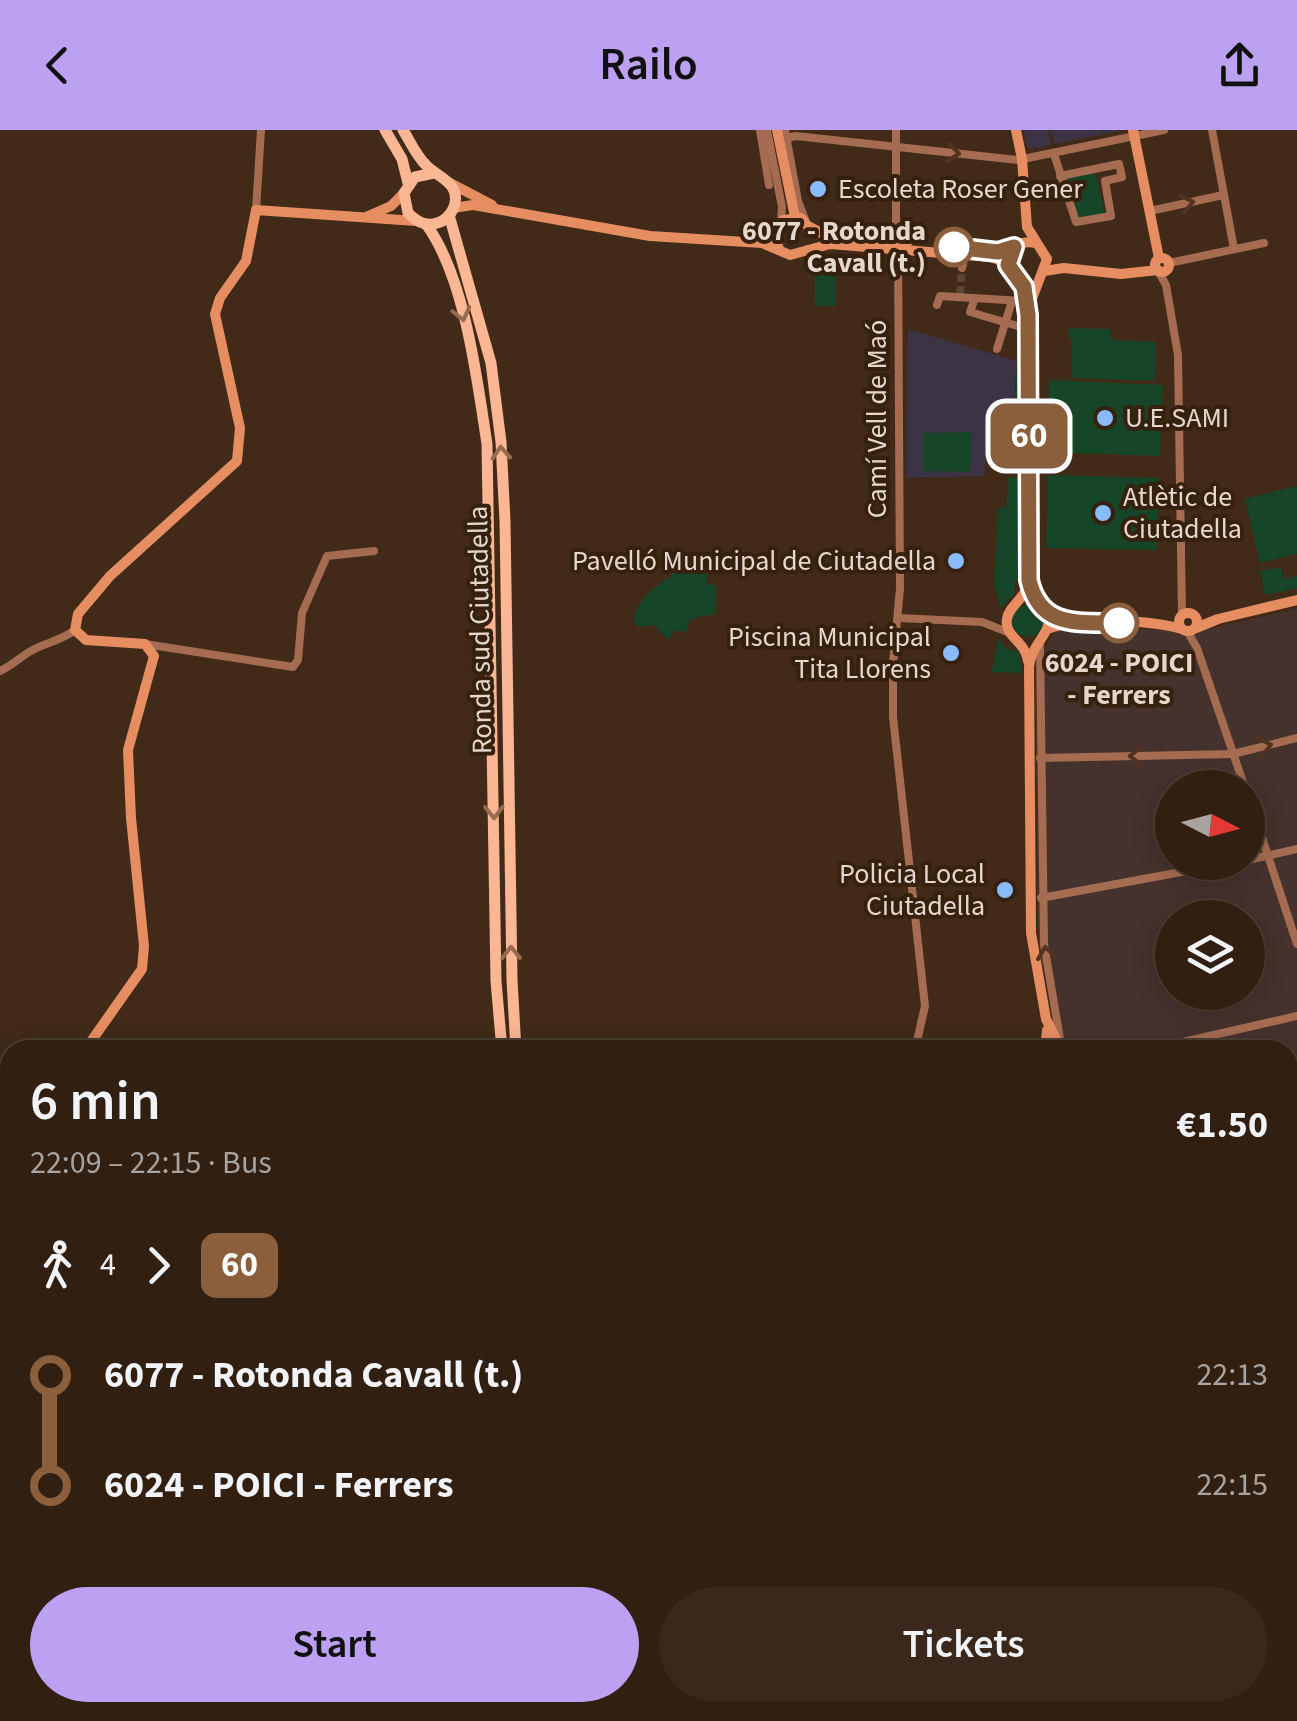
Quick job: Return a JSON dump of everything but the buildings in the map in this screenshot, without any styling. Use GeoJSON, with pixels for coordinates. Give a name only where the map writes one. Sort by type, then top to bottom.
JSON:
{"type":"FeatureCollection","features":[{"type":"Feature","properties":{"kind":"main road"},"geometry":{"type":"LineString","coordinates":[[385,130],[402,159],[408,213],[422,223],[437,224],[451,212],[454,191],[450,183],[422,162],[402,130]]}},
{"type":"Feature","properties":{"kind":"main road"},"geometry":{"type":"LineString","coordinates":[[406,188],[423,173],[434,173]]}},
{"type":"Feature","properties":{"kind":"main road","name":"Ronda sud Ciutadella"},"geometry":{"type":"LineString","coordinates":[[451,212],[491,363],[501,442],[516,1040]]}},
{"type":"Feature","properties":{"kind":"main road","name":"Ronda sud Ciutadella"},"geometry":{"type":"LineString","coordinates":[[422,223],[439,242],[456,292],[477,375],[487,444],[496,981],[501,1040]]}},
{"type":"Feature","properties":{"kind":"street"},"geometry":{"type":"LineString","coordinates":[[0,672],[28,652],[65,638],[75,630],[78,614],[110,576],[237,461],[240,428],[215,314],[220,298],[246,260],[256,210],[261,130]]}},
{"type":"Feature","properties":{"kind":"street"},"geometry":{"type":"LineString","coordinates":[[764,130],[769,184]]}},
{"type":"Feature","properties":{"kind":"street"},"geometry":{"type":"LineString","coordinates":[[764,130],[782,207],[774,238],[779,249]]}},
{"type":"Feature","properties":{"kind":"street","name":"Camí Vell de Maó"},"geometry":{"type":"LineString","coordinates":[[896,130],[900,589],[892,663],[893,717],[926,1006],[918,1040]]}},
{"type":"Feature","properties":{"kind":"street"},"geometry":{"type":"LineString","coordinates":[[1016,130],[1027,227],[1046,255],[1107,268],[1161,266]]}},
{"type":"Feature","properties":{"kind":"street"},"geometry":{"type":"LineString","coordinates":[[808,250],[812,238],[803,222],[783,133],[1022,159],[1133,133],[1164,130]]}},
{"type":"Feature","properties":{"kind":"street"},"geometry":{"type":"LineString","coordinates":[[1212,130],[1234,249]]}},
{"type":"Feature","properties":{"kind":"street"},"geometry":{"type":"LineString","coordinates":[[1133,133],[1178,355],[1184,598],[1188,622],[1239,770]]}},
{"type":"Feature","properties":{"kind":"street"},"geometry":{"type":"LineString","coordinates":[[1054,154],[1064,191],[1076,222],[1112,216],[1105,181],[1122,177],[1119,164],[1060,176]]}},
{"type":"Feature","properties":{"kind":"street"},"geometry":{"type":"LineString","coordinates":[[450,183],[502,210]]}},
{"type":"Feature","properties":{"kind":"street"},"geometry":{"type":"LineString","coordinates":[[364,218],[391,206],[406,188]]}},
{"type":"Feature","properties":{"kind":"street"},"geometry":{"type":"LineString","coordinates":[[1150,211],[1223,196]]}},
{"type":"Feature","properties":{"kind":"street"},"geometry":{"type":"LineString","coordinates":[[451,212],[473,206],[650,236],[762,242],[793,256],[824,244],[998,252],[1024,242],[1035,244]]}},
{"type":"Feature","properties":{"kind":"street"},"geometry":{"type":"LineString","coordinates":[[256,210],[422,223]]}},
{"type":"Feature","properties":{"kind":"street"},"geometry":{"type":"LineString","coordinates":[[730,239],[762,233],[779,224],[803,222],[825,235],[991,257],[1001,260],[1013,274],[1024,287],[1028,315],[1030,581],[1036,602],[1048,614],[1072,622],[1188,622],[1297,600]]}},
{"type":"Feature","properties":{"kind":"street"},"geometry":{"type":"LineString","coordinates":[[1014,247],[1009,256],[1013,274],[1026,281],[1064,268],[1121,274],[1264,243]]}},
{"type":"Feature","properties":{"kind":"street"},"geometry":{"type":"LineString","coordinates":[[1028,315],[1046,255]]}},
{"type":"Feature","properties":{"kind":"street"},"geometry":{"type":"LineString","coordinates":[[937,305],[940,296],[1017,301],[997,348]]}},
{"type":"Feature","properties":{"kind":"street"},"geometry":{"type":"LineString","coordinates":[[975,298],[970,312],[1022,327]]}},
{"type":"Feature","properties":{"kind":"street"},"geometry":{"type":"LineString","coordinates":[[75,630],[86,640],[146,644],[292,667],[298,660],[302,613],[328,556],[374,550]]}},
{"type":"Feature","properties":{"kind":"street"},"geometry":{"type":"LineString","coordinates":[[899,618],[982,622],[1004,618],[1020,602],[1030,581]]}},
{"type":"Feature","properties":{"kind":"street"},"geometry":{"type":"LineString","coordinates":[[1020,602],[1036,602]]}},
{"type":"Feature","properties":{"kind":"street"},"geometry":{"type":"LineString","coordinates":[[1008,614],[1010,633]]}},
{"type":"Feature","properties":{"kind":"street"},"geometry":{"type":"LineString","coordinates":[[1029,667],[1048,614]]}},
{"type":"Feature","properties":{"kind":"street"},"geometry":{"type":"LineString","coordinates":[[982,622],[1010,633],[1022,643],[1029,667],[1031,932],[1047,1040]]}},
{"type":"Feature","properties":{"kind":"street"},"geometry":{"type":"LineString","coordinates":[[1022,643],[1072,622]]}},
{"type":"Feature","properties":{"kind":"street"},"geometry":{"type":"LineString","coordinates":[[1042,636],[1041,898],[1044,944],[1060,1040]]}},
{"type":"Feature","properties":{"kind":"street"},"geometry":{"type":"LineString","coordinates":[[92,1040],[142,969],[144,946],[127,772],[128,750],[154,656],[146,644]]}},
{"type":"Feature","properties":{"kind":"street"},"geometry":{"type":"LineString","coordinates":[[1040,758],[1233,754],[1297,738]]}},
{"type":"Feature","properties":{"kind":"street"},"geometry":{"type":"LineString","coordinates":[[1265,842],[1297,944]]}},
{"type":"Feature","properties":{"kind":"street"},"geometry":{"type":"LineString","coordinates":[[1265,857],[1297,850]]}},
{"type":"Feature","properties":{"kind":"street"},"geometry":{"type":"LineString","coordinates":[[1041,898],[1155,877]]}},
{"type":"Feature","properties":{"kind":"street"},"geometry":{"type":"LineString","coordinates":[[1192,1040],[1297,1016]]}},
{"type":"Feature","properties":{"kind":"street"},"geometry":{"type":"LineString","coordinates":[[1046,1019],[1057,1040]]}},
{"type":"Feature","properties":{"kind":"shaded area"},"geometry":{"type":"Polygon","coordinates":[[[1024,130],[1048,130],[1051,145],[1027,147],[1024,130]]]}},
{"type":"Feature","properties":{"kind":"shaded area"},"geometry":{"type":"Polygon","coordinates":[[[1051,130],[1125,130],[1054,144],[1051,130]]]}},
{"type":"Feature","properties":{"kind":"shaded area"},"geometry":{"type":"Polygon","coordinates":[[[908,329],[1017,361],[1012,432],[988,430],[984,476],[906,478],[908,329]]]}},
{"type":"Feature","properties":{"kind":"shaded area"},"geometry":{"type":"Polygon","coordinates":[[[1297,609],[1297,1040],[1061,1040],[1056,1036],[1038,940],[1035,658],[1055,630],[1208,629],[1297,609]]]}},
{"type":"Feature","properties":{"kind":"green space"},"geometry":{"type":"Polygon","coordinates":[[[1095,172],[1105,213],[1079,219],[1064,179],[1095,172]]]}},
{"type":"Feature","properties":{"kind":"green space"},"geometry":{"type":"Polygon","coordinates":[[[814,263],[835,263],[836,306],[815,306],[814,263]]]}},
{"type":"Feature","properties":{"kind":"green space"},"geometry":{"type":"Polygon","coordinates":[[[1069,328],[1110,329],[1111,340],[1156,342],[1155,381],[1071,378],[1069,328]]]}},
{"type":"Feature","properties":{"kind":"green space"},"geometry":{"type":"Polygon","coordinates":[[[1017,362],[1021,362],[1021,472],[1009,470],[1017,362]]]}},
{"type":"Feature","properties":{"kind":"green space","name":"U.E.SAMI"},"geometry":{"type":"Polygon","coordinates":[[[1049,380],[1163,385],[1160,456],[1047,452],[1049,380]]]}},
{"type":"Feature","properties":{"kind":"green space"},"geometry":{"type":"Polygon","coordinates":[[[972,432],[970,472],[923,471],[923,433],[972,432]]]}},
{"type":"Feature","properties":{"kind":"green space","name":"Atlètic de Ciutadella"},"geometry":{"type":"Polygon","coordinates":[[[1048,475],[1159,478],[1157,550],[1046,548],[1048,475]]]}},
{"type":"Feature","properties":{"kind":"green space"},"geometry":{"type":"Polygon","coordinates":[[[1008,477],[1021,478],[1021,580],[1015,580],[1014,594],[1001,608],[994,585],[998,508],[1006,507],[1008,477]]]}},
{"type":"Feature","properties":{"kind":"green space"},"geometry":{"type":"Polygon","coordinates":[[[1297,486],[1297,554],[1260,563],[1245,499],[1297,486]]]}},
{"type":"Feature","properties":{"kind":"green space"},"geometry":{"type":"Polygon","coordinates":[[[681,559],[691,569],[708,573],[706,582],[716,586],[715,614],[690,619],[686,633],[675,630],[668,640],[654,625],[638,627],[635,615],[647,594],[673,575],[672,565],[681,559]]]}},
{"type":"Feature","properties":{"kind":"green space"},"geometry":{"type":"Polygon","coordinates":[[[1281,567],[1283,579],[1297,576],[1297,588],[1265,595],[1260,571],[1281,567]]]}},
{"type":"Feature","properties":{"kind":"green space"},"geometry":{"type":"Polygon","coordinates":[[[1028,605],[1039,610],[1044,621],[1039,632],[1028,637],[1017,632],[1012,621],[1017,610],[1028,605]]]}},
{"type":"Feature","properties":{"kind":"green space"},"geometry":{"type":"Polygon","coordinates":[[[998,638],[1005,648],[1019,652],[1022,673],[992,672],[998,638]]]}},
{"type":"Feature","properties":{"kind":"tunnel"},"geometry":{"type":"LineString","coordinates":[[960,294],[962,268]]}},
{"type":"Feature","properties":{"kind":"bus line","name":"60"},"geometry":{"type":"LineString","coordinates":[[954,247],[998,252],[1014,247],[1008,265],[1024,287],[1028,315],[1029,580],[1034,598],[1048,614],[1059,619],[1119,623]]}},
{"type":"Feature","properties":{"kind":"place","name":"Escoleta Roser Gener"},"geometry":{"type":"Point","coordinates":[818,189]}},
{"type":"Feature","properties":{"kind":"place","name":"6077 - Rotonda Cavall (t.)"},"geometry":{"type":"Point","coordinates":[954,247]}},
{"type":"Feature","properties":{"kind":"place","name":"U.E.SAMI"},"geometry":{"type":"Point","coordinates":[1105,418]}},
{"type":"Feature","properties":{"kind":"place","name":"Atlètic de Ciutadella"},"geometry":{"type":"Point","coordinates":[1103,513]}},
{"type":"Feature","properties":{"kind":"place","name":"Pavelló Municipal de Ciutadella"},"geometry":{"type":"Point","coordinates":[956,561]}},
{"type":"Feature","properties":{"kind":"place","name":"6024 - POICI - Ferrers"},"geometry":{"type":"Point","coordinates":[1119,623]}},
{"type":"Feature","properties":{"kind":"place","name":"Piscina Municipal Tita Llorens"},"geometry":{"type":"Point","coordinates":[951,653]}},
{"type":"Feature","properties":{"kind":"place","name":"Policia Local Ciutadella"},"geometry":{"type":"Point","coordinates":[1005,890]}}]}
